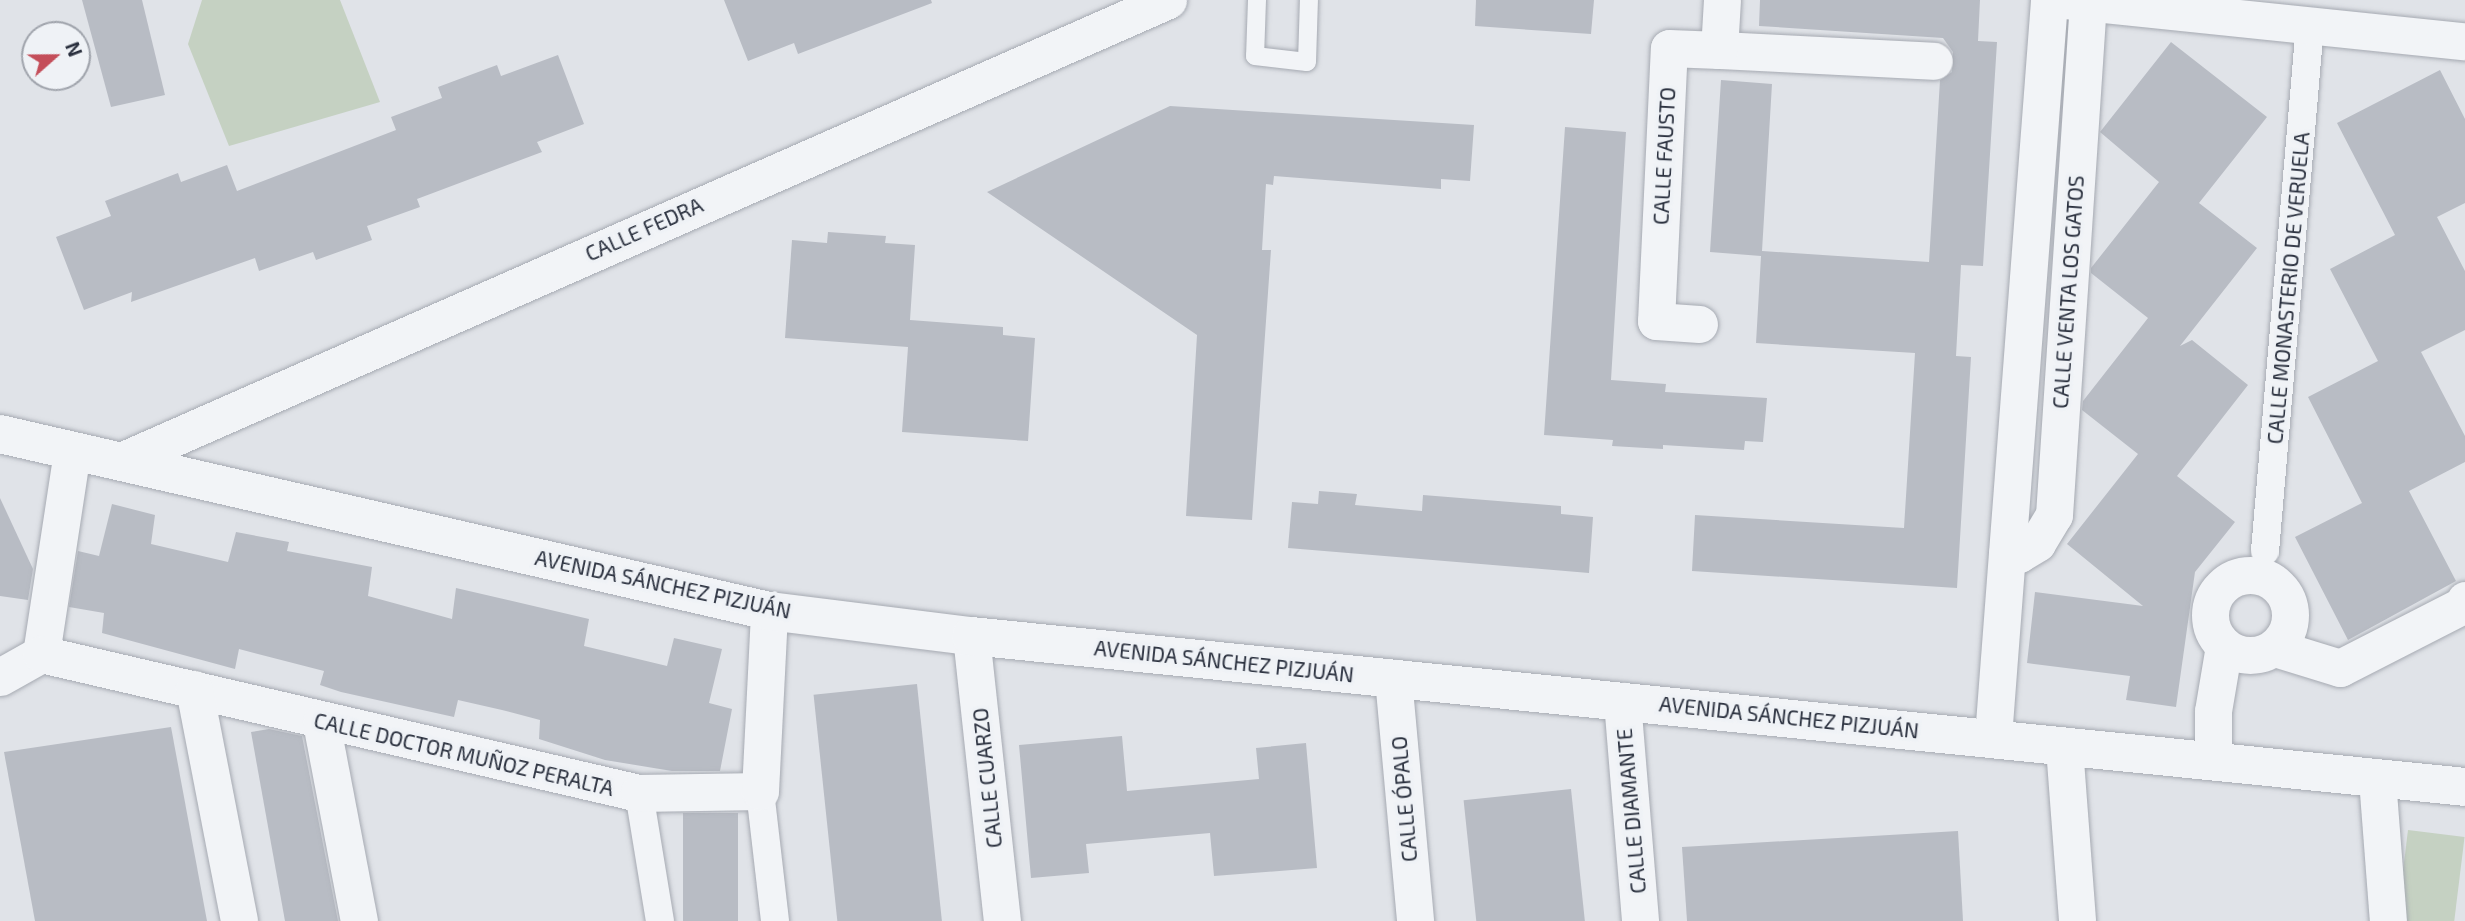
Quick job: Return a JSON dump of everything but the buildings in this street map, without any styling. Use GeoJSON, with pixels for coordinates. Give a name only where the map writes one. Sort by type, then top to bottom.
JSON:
{"type":"FeatureCollection","features":[{"type":"Feature","properties":{"kind":"street","name":"CALLE FEDRA"},"geometry":{"type":"LineString","coordinates":[[121,461],[1121,9],[1168,0]]}},
{"type":"Feature","properties":{"kind":"street"},"geometry":{"type":"LineString","coordinates":[[1721,0],[1719,50],[1934,61]]}},
{"type":"Feature","properties":{"kind":"street","name":"CALLE VENTA LOS GATOS"},"geometry":{"type":"LineString","coordinates":[[1993,737],[2049,0]]}},
{"type":"Feature","properties":{"kind":"street"},"geometry":{"type":"LineString","coordinates":[[2094,2],[2465,41]]}},
{"type":"Feature","properties":{"kind":"street","name":"CALLE VENTA LOS GATOS"},"geometry":{"type":"LineString","coordinates":[[2007,554],[2019,554],[2038,543],[2054,514],[2094,2]]}},
{"type":"Feature","properties":{"kind":"street","name":"CALLE MONASTERIO DE VERUELA"},"geometry":{"type":"LineString","coordinates":[[2265,551],[2310,25]]}},
{"type":"Feature","properties":{"kind":"street","name":"CALLE FAUSTO"},"geometry":{"type":"LineString","coordinates":[[1699,324],[1656,321],[1669,48],[1719,50]]}},
{"type":"Feature","properties":{"kind":"street","name":"AVENIDA SÁNCHEZ PIZJUÁN"},"geometry":{"type":"LineString","coordinates":[[0,434],[769,611],[971,636],[1993,737],[2064,747],[2465,787]]}},
{"type":"Feature","properties":{"kind":"street"},"geometry":{"type":"LineString","coordinates":[[0,677],[41,654],[72,452]]}},
{"type":"Feature","properties":{"kind":"street"},"geometry":{"type":"LineString","coordinates":[[2213,760],[2213,711],[2224,646],[2211,622],[2215,595],[2230,581],[2250,575],[2274,583],[2289,602],[2289,627],[2275,648]]}},
{"type":"Feature","properties":{"kind":"street"},"geometry":{"type":"LineString","coordinates":[[2224,646],[2249,656],[2275,648],[2340,668],[2465,604],[2465,600]]}},
{"type":"Feature","properties":{"kind":"street"},"geometry":{"type":"LineString","coordinates":[[769,611],[760,791],[775,921]]}},
{"type":"Feature","properties":{"kind":"street","name":"CALLE CUARZO"},"geometry":{"type":"LineString","coordinates":[[971,636],[1002,921]]}},
{"type":"Feature","properties":{"kind":"street","name":"CALLE DOCTOR MUÑOZ PERALTA"},"geometry":{"type":"LineString","coordinates":[[41,654],[321,722],[639,793],[760,791]]}},
{"type":"Feature","properties":{"kind":"street","name":"CALLE ÓPALO"},"geometry":{"type":"LineString","coordinates":[[1393,678],[1415,921]]}},
{"type":"Feature","properties":{"kind":"street"},"geometry":{"type":"LineString","coordinates":[[194,690],[239,921]]}},
{"type":"Feature","properties":{"kind":"street","name":"CALLE DIAMANTE"},"geometry":{"type":"LineString","coordinates":[[1622,701],[1640,921]]}},
{"type":"Feature","properties":{"kind":"street"},"geometry":{"type":"LineString","coordinates":[[321,722],[359,921]]}},
{"type":"Feature","properties":{"kind":"street"},"geometry":{"type":"LineString","coordinates":[[2064,747],[2077,921]]}},
{"type":"Feature","properties":{"kind":"street"},"geometry":{"type":"LineString","coordinates":[[2377,779],[2388,921]]}},
{"type":"Feature","properties":{"kind":"street"},"geometry":{"type":"LineString","coordinates":[[639,793],[660,921]]}},
{"type":"Feature","properties":{"kind":"lane"},"geometry":{"type":"LineString","coordinates":[[1257,0],[1255,55],[1307,62],[1309,0]]}},
{"type":"Feature","properties":{"kind":"green space"},"geometry":{"type":"Polygon","coordinates":[[[202,0],[340,0],[380,102],[229,146],[188,44],[202,0]]]}},
{"type":"Feature","properties":{"kind":"green space"},"geometry":{"type":"Polygon","coordinates":[[[2408,830],[2465,837],[2454,921],[2397,920],[2408,830]]]}}]}
